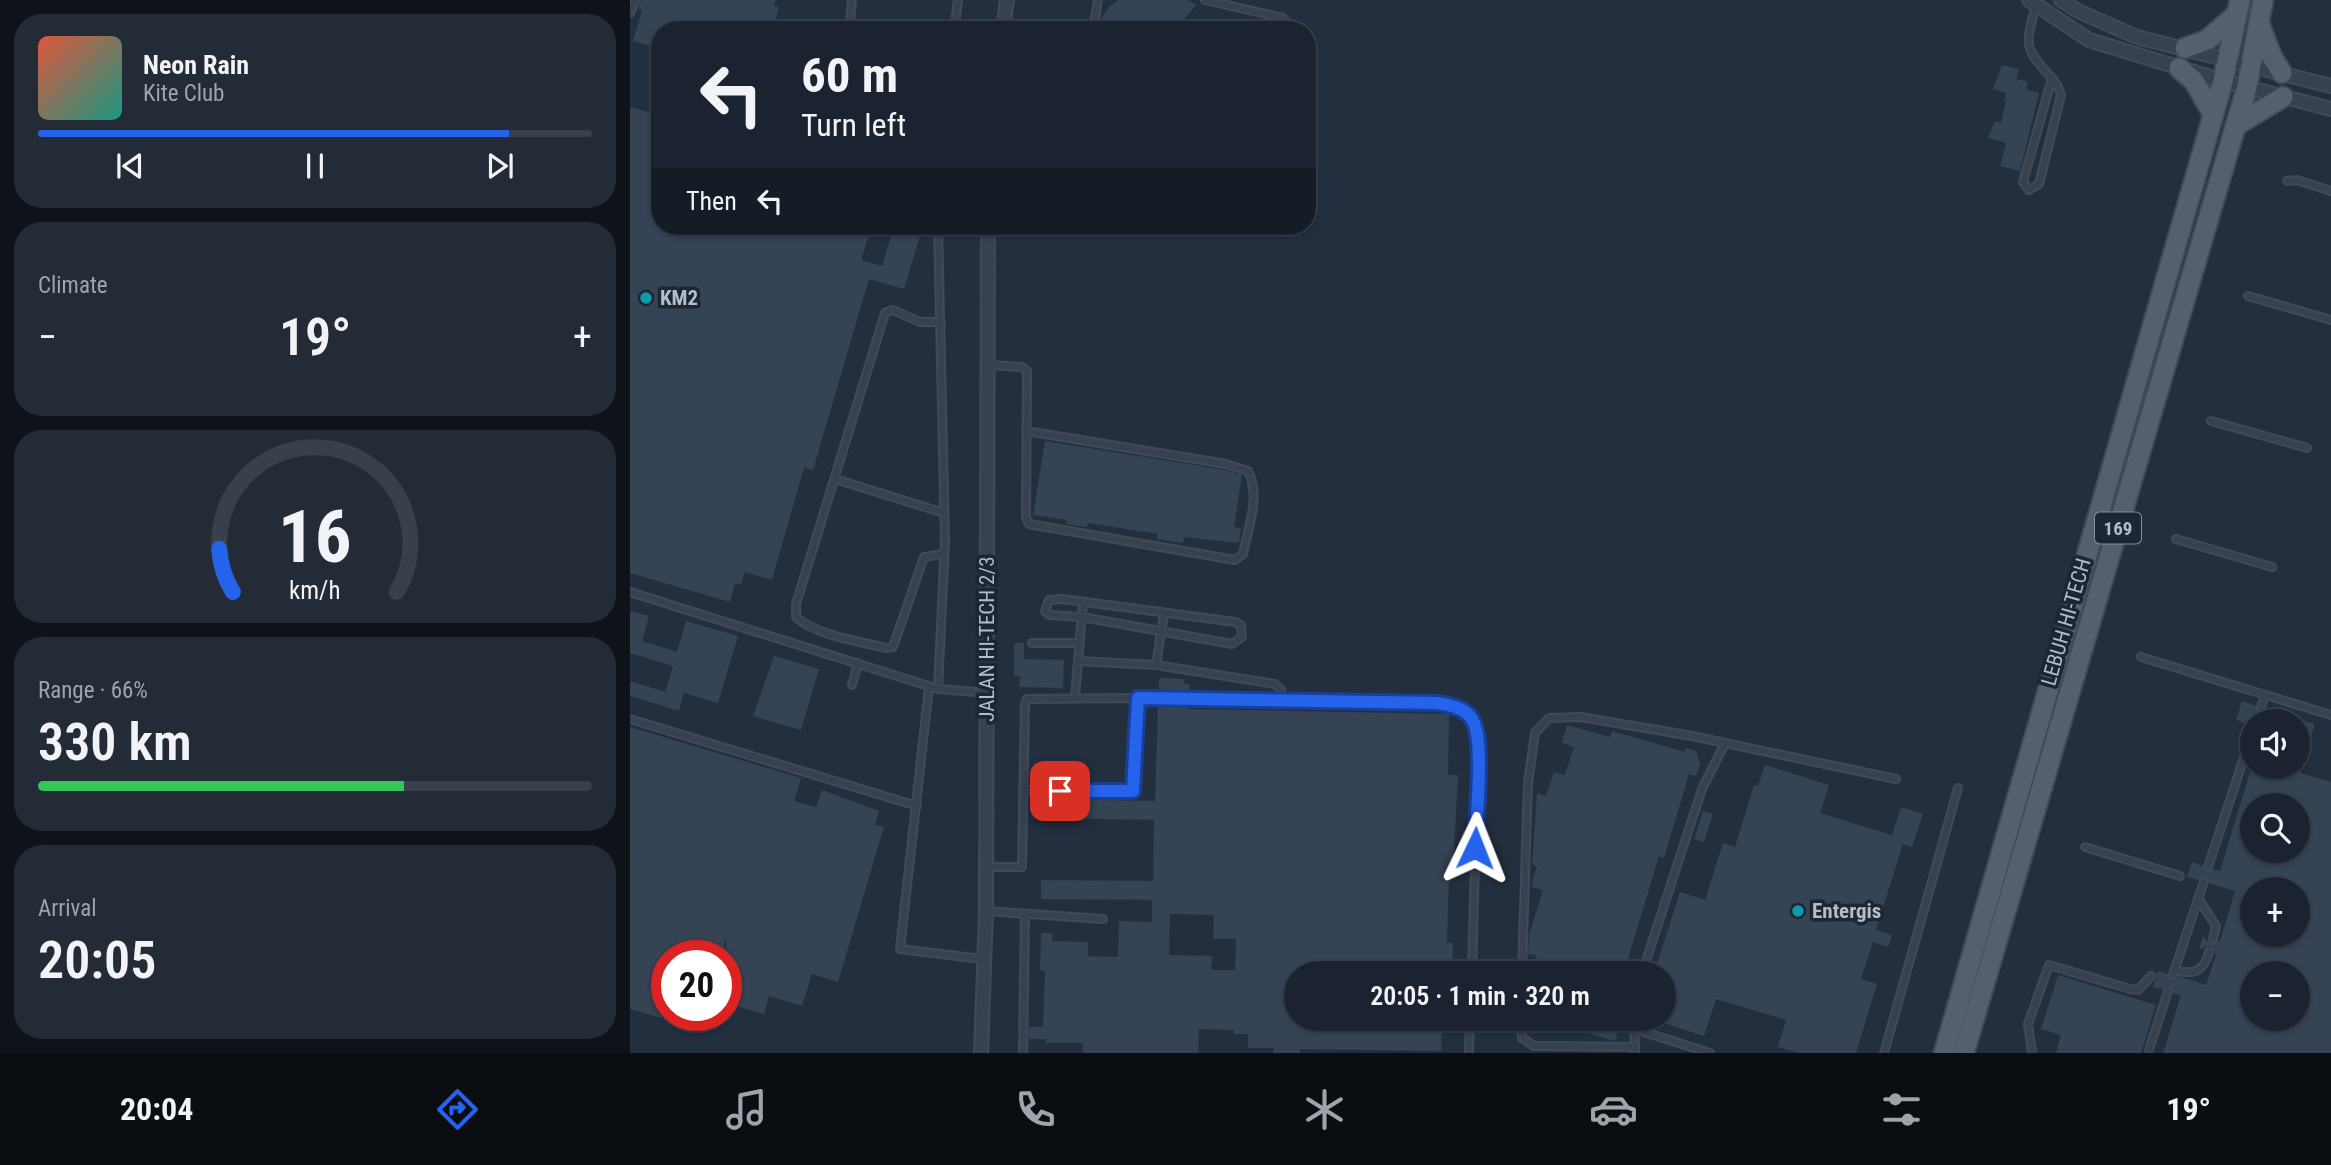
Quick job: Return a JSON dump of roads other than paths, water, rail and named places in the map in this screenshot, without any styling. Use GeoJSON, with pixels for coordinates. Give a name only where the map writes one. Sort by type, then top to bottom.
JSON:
{"type":"FeatureCollection","features":[{"type":"Feature","properties":{"kind":"main road","name":"LEBUH HI-TECH"},"geometry":{"type":"LineString","coordinates":[[1964,1053],[2247,87],[2263,0]]}},
{"type":"Feature","properties":{"kind":"main road"},"geometry":{"type":"LineString","coordinates":[[2185,48],[2207,40],[2238,7]]}},
{"type":"Feature","properties":{"kind":"main road","name":"LEBUH HI-TECH"},"geometry":{"type":"LineString","coordinates":[[1944,1053],[2213,114],[2238,7]]}},
{"type":"Feature","properties":{"kind":"main road"},"geometry":{"type":"LineString","coordinates":[[2259,22],[2272,57],[2282,73]]}},
{"type":"Feature","properties":{"kind":"main road"},"geometry":{"type":"LineString","coordinates":[[2179,68],[2194,81],[2213,114]]}},
{"type":"Feature","properties":{"kind":"main road"},"geometry":{"type":"LineString","coordinates":[[2235,126],[2283,97]]}},
{"type":"Feature","properties":{"kind":"street"},"geometry":{"type":"LineString","coordinates":[[1004,21],[1007,0]]}},
{"type":"Feature","properties":{"kind":"street"},"geometry":{"type":"LineString","coordinates":[[2061,0],[2078,11],[2137,37],[2331,86]]}},
{"type":"Feature","properties":{"kind":"street"},"geometry":{"type":"LineString","coordinates":[[2033,2],[2089,40],[2222,81],[2331,109]]}},
{"type":"Feature","properties":{"kind":"street","name":"JALAN HI-TECH 2/3"},"geometry":{"type":"LineString","coordinates":[[981,1053],[982,959],[986,911],[988,235]]}},
{"type":"Feature","properties":{"kind":"lane"},"geometry":{"type":"LineString","coordinates":[[630,13],[635,0]]}},
{"type":"Feature","properties":{"kind":"lane"},"geometry":{"type":"LineString","coordinates":[[850,21],[852,0]]}},
{"type":"Feature","properties":{"kind":"lane"},"geometry":{"type":"LineString","coordinates":[[955,21],[958,0]]}},
{"type":"Feature","properties":{"kind":"lane"},"geometry":{"type":"LineString","coordinates":[[1094,21],[1098,0]]}},
{"type":"Feature","properties":{"kind":"lane"},"geometry":{"type":"LineString","coordinates":[[1205,0],[1283,18],[1286,21]]}},
{"type":"Feature","properties":{"kind":"lane"},"geometry":{"type":"LineString","coordinates":[[2033,2],[2027,49],[2052,78],[2061,95],[2039,184],[2029,190],[2023,182],[2052,78]]}},
{"type":"Feature","properties":{"kind":"lane"},"geometry":{"type":"LineString","coordinates":[[2287,181],[2297,180],[2331,191]]}},
{"type":"Feature","properties":{"kind":"lane"},"geometry":{"type":"LineString","coordinates":[[938,235],[944,513],[938,689]]}},
{"type":"Feature","properties":{"kind":"lane"},"geometry":{"type":"LineString","coordinates":[[2248,296],[2331,320]]}},
{"type":"Feature","properties":{"kind":"lane"},"geometry":{"type":"LineString","coordinates":[[941,322],[920,322],[893,310],[886,313],[796,604],[796,617],[803,623],[886,648],[893,647],[924,557],[943,554]]}},
{"type":"Feature","properties":{"kind":"lane"},"geometry":{"type":"LineString","coordinates":[[988,365],[1022,367],[1027,372],[1026,430],[1026,517],[1034,527],[1235,560],[1243,554],[1254,501],[1254,481],[1248,471],[1226,464],[1026,430]]}},
{"type":"Feature","properties":{"kind":"lane"},"geometry":{"type":"LineString","coordinates":[[2211,421],[2307,448]]}},
{"type":"Feature","properties":{"kind":"lane"},"geometry":{"type":"LineString","coordinates":[[835,479],[944,513]]}},
{"type":"Feature","properties":{"kind":"lane"},"geometry":{"type":"LineString","coordinates":[[2176,539],[2272,566]]}},
{"type":"Feature","properties":{"kind":"lane"},"geometry":{"type":"LineString","coordinates":[[630,592],[929,687],[987,694]]}},
{"type":"Feature","properties":{"kind":"lane"},"geometry":{"type":"LineString","coordinates":[[1049,600],[1083,602],[1235,622],[1241,625],[1242,637],[1232,644],[1082,617],[1049,615],[1045,611],[1049,600]]}},
{"type":"Feature","properties":{"kind":"lane"},"geometry":{"type":"LineString","coordinates":[[1075,697],[1083,602]]}},
{"type":"Feature","properties":{"kind":"lane"},"geometry":{"type":"LineString","coordinates":[[1156,665],[1164,613]]}},
{"type":"Feature","properties":{"kind":"lane"},"geometry":{"type":"LineString","coordinates":[[1032,643],[1080,643]]}},
{"type":"Feature","properties":{"kind":"lane"},"geometry":{"type":"LineString","coordinates":[[2141,657],[2331,715]]}},
{"type":"Feature","properties":{"kind":"lane"},"geometry":{"type":"LineString","coordinates":[[1078,661],[1156,665],[1276,684],[1281,690],[1281,701]]}},
{"type":"Feature","properties":{"kind":"lane"},"geometry":{"type":"LineString","coordinates":[[852,685],[859,663]]}},
{"type":"Feature","properties":{"kind":"lane"},"geometry":{"type":"LineString","coordinates":[[929,687],[900,949],[982,959]]}},
{"type":"Feature","properties":{"kind":"lane"},"geometry":{"type":"LineString","coordinates":[[2261,707],[2265,695]]}},
{"type":"Feature","properties":{"kind":"lane"},"geometry":{"type":"LineString","coordinates":[[986,867],[1022,867],[1027,699],[1075,697],[1453,705],[1465,712],[1474,722],[1478,748],[1472,961]]}},
{"type":"Feature","properties":{"kind":"lane"},"geometry":{"type":"LineString","coordinates":[[1023,790],[1133,791],[1138,698]]}},
{"type":"Feature","properties":{"kind":"lane"},"geometry":{"type":"LineString","coordinates":[[1522,961],[1528,783],[1535,733],[1540,724],[1549,718],[1580,717],[1896,779]]}},
{"type":"Feature","properties":{"kind":"lane"},"geometry":{"type":"LineString","coordinates":[[630,719],[917,806]]}},
{"type":"Feature","properties":{"kind":"lane"},"geometry":{"type":"LineString","coordinates":[[1646,961],[1702,789],[1724,745]]}},
{"type":"Feature","properties":{"kind":"lane"},"geometry":{"type":"LineString","coordinates":[[2208,867],[2240,770]]}},
{"type":"Feature","properties":{"kind":"lane"},"geometry":{"type":"LineString","coordinates":[[1884,1053],[1958,788]]}},
{"type":"Feature","properties":{"kind":"lane"},"geometry":{"type":"LineString","coordinates":[[2085,847],[2180,876]]}},
{"type":"Feature","properties":{"kind":"lane"},"geometry":{"type":"LineString","coordinates":[[2204,881],[2174,973],[2192,974],[2199,971],[2205,965],[2209,952]]}},
{"type":"Feature","properties":{"kind":"lane"},"geometry":{"type":"LineString","coordinates":[[2198,898],[2216,926],[2213,939]]}},
{"type":"Feature","properties":{"kind":"lane"},"geometry":{"type":"LineString","coordinates":[[986,911],[1103,919]]}},
{"type":"Feature","properties":{"kind":"lane"},"geometry":{"type":"LineString","coordinates":[[1023,1053],[1025,915]]}},
{"type":"Feature","properties":{"kind":"lane"},"geometry":{"type":"LineString","coordinates":[[2032,1053],[2028,1024],[2049,965],[2130,989],[2138,989],[2151,976]]}},
{"type":"Feature","properties":{"kind":"lane"},"geometry":{"type":"LineString","coordinates":[[2149,1050],[2168,991]]}},
{"type":"Feature","properties":{"kind":"lane"},"geometry":{"type":"LineString","coordinates":[[1469,1053],[1470,1031]]}},
{"type":"Feature","properties":{"kind":"lane"},"geometry":{"type":"LineString","coordinates":[[1521,1031],[1522,1038],[1534,1046],[1635,1050],[1635,1031]]}},
{"type":"Feature","properties":{"kind":"lane"},"geometry":{"type":"LineString","coordinates":[[1641,1031],[1710,1053]]}},
{"type":"Feature","properties":{"kind":"place","name":"KM2"},"geometry":{"type":"Point","coordinates":[646,298]}},
{"type":"Feature","properties":{"kind":"place","name":"Entergis"},"geometry":{"type":"Point","coordinates":[1798,911]}}]}
